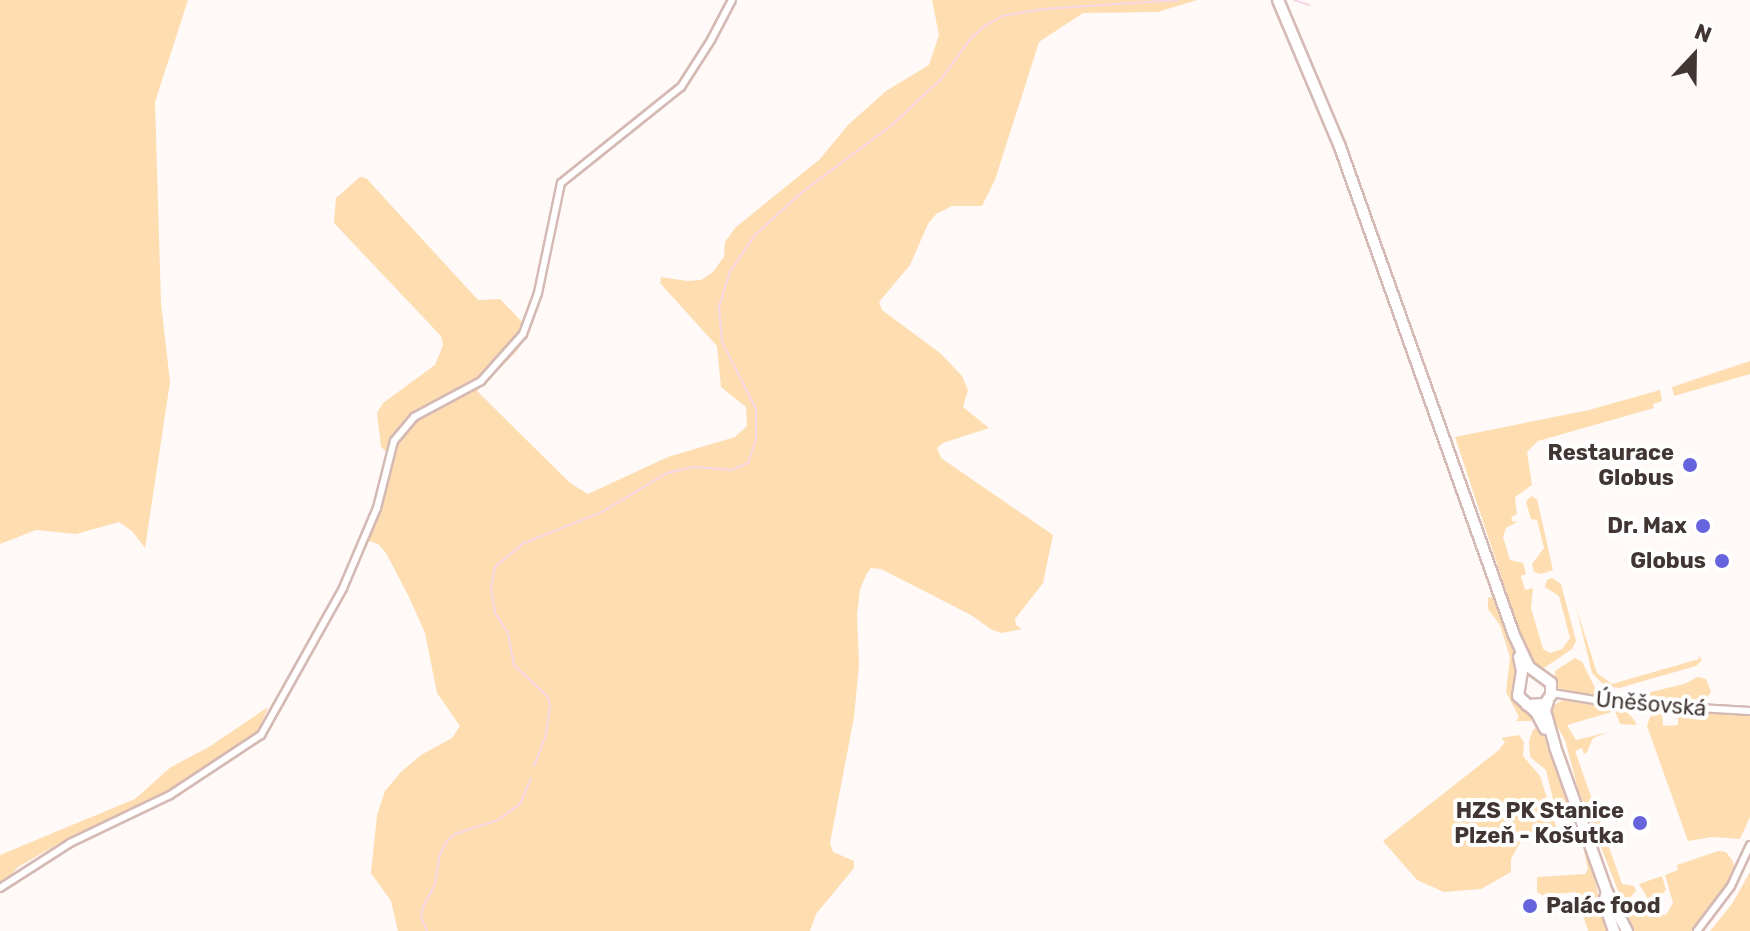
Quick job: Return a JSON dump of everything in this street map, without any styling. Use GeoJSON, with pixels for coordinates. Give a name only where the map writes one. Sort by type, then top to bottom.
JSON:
{"type":"FeatureCollection","features":[{"type":"Feature","properties":{"kind":"main road"},"geometry":{"type":"LineString","coordinates":[[1278,0],[1340,147],[1514,635],[1529,667],[1548,679],[1550,697],[1545,711],[1555,747],[1607,892],[1627,931]]}},
{"type":"Feature","properties":{"kind":"main road"},"geometry":{"type":"LineString","coordinates":[[1514,635],[1522,671],[1517,693],[1536,712],[1555,747]]}},
{"type":"Feature","properties":{"kind":"main road"},"geometry":{"type":"LineString","coordinates":[[1519,681],[1527,674],[1537,672]]}},
{"type":"Feature","properties":{"kind":"main road"},"geometry":{"type":"LineString","coordinates":[[1527,705],[1538,707],[1550,697]]}},
{"type":"Feature","properties":{"kind":"main road"},"geometry":{"type":"LineString","coordinates":[[1607,892],[1604,902],[1614,931]]}},
{"type":"Feature","properties":{"kind":"street"},"geometry":{"type":"LineString","coordinates":[[0,888],[70,843],[170,795],[261,735],[343,588],[377,508],[394,441],[414,417],[481,381],[523,334],[538,293],[561,183],[681,87],[732,0]]}},
{"type":"Feature","properties":{"kind":"street","name":"Úněšovská"},"geometry":{"type":"LineString","coordinates":[[1550,697],[1750,711]]}},
{"type":"Feature","properties":{"kind":"street"},"geometry":{"type":"LineString","coordinates":[[1697,931],[1731,886],[1750,845]]}},
{"type":"Feature","properties":{"kind":"shaded area"},"geometry":{"type":"Polygon","coordinates":[[[0,0],[188,0],[155,102],[161,303],[170,382],[145,548],[132,531],[119,522],[76,534],[36,530],[0,544],[0,0]]]}},
{"type":"Feature","properties":{"kind":"shaded area"},"geometry":{"type":"Polygon","coordinates":[[[932,0],[1197,0],[1158,12],[1083,13],[1039,42],[995,180],[982,206],[952,206],[936,214],[928,224],[910,265],[879,302],[882,310],[940,353],[962,376],[968,390],[963,407],[989,428],[943,443],[937,448],[941,458],[1053,535],[1043,583],[1015,619],[1016,625],[1022,629],[1002,633],[992,630],[971,615],[881,569],[871,568],[867,573],[860,589],[857,615],[859,665],[854,717],[830,843],[833,852],[854,861],[854,868],[816,914],[810,931],[398,931],[391,901],[371,873],[377,815],[385,791],[401,772],[421,755],[452,738],[460,726],[437,693],[425,633],[409,597],[386,553],[378,544],[366,540],[383,497],[391,456],[381,447],[377,413],[383,403],[435,365],[443,345],[441,336],[334,223],[336,198],[360,177],[366,178],[478,300],[500,299],[525,325],[526,336],[517,351],[477,391],[570,483],[588,494],[668,457],[735,437],[747,426],[746,407],[721,387],[717,346],[660,283],[661,277],[701,280],[712,273],[724,257],[725,242],[735,228],[820,159],[848,125],[886,91],[929,65],[939,35],[932,0]]]}},
{"type":"Feature","properties":{"kind":"shaded area"},"geometry":{"type":"Polygon","coordinates":[[[1750,361],[1750,374],[1674,396],[1672,387],[1750,361]]]}},
{"type":"Feature","properties":{"kind":"shaded area"},"geometry":{"type":"Polygon","coordinates":[[[1660,390],[1662,401],[1653,404],[1654,408],[1538,441],[1527,452],[1532,485],[1515,497],[1517,514],[1511,517],[1513,522],[1519,521],[1506,528],[1503,537],[1510,560],[1523,563],[1526,574],[1521,576],[1525,590],[1533,588],[1531,608],[1543,649],[1550,653],[1562,649],[1570,638],[1559,596],[1545,587],[1547,580],[1552,578],[1561,584],[1576,641],[1572,649],[1541,670],[1533,666],[1525,648],[1455,437],[1589,410],[1660,390]]]}},
{"type":"Feature","properties":{"kind":"shaded area"},"geometry":{"type":"Polygon","coordinates":[[[1531,496],[1537,499],[1553,570],[1541,574],[1534,572],[1532,564],[1544,548],[1537,520],[1531,519],[1526,502],[1531,496]]]}},
{"type":"Feature","properties":{"kind":"shaded area"},"geometry":{"type":"Polygon","coordinates":[[[1496,596],[1520,670],[1514,695],[1534,718],[1531,721],[1516,721],[1519,717],[1506,692],[1510,657],[1500,625],[1488,609],[1488,598],[1496,596]]]}},
{"type":"Feature","properties":{"kind":"shaded area"},"geometry":{"type":"Polygon","coordinates":[[[1576,607],[1597,673],[1612,684],[1699,659],[1698,655],[1702,660],[1696,666],[1619,688],[1605,686],[1592,673],[1576,607]]]}},
{"type":"Feature","properties":{"kind":"shaded area"},"geometry":{"type":"Polygon","coordinates":[[[1575,658],[1582,662],[1596,690],[1617,697],[1611,699],[1556,688],[1555,671],[1575,658]]]}},
{"type":"Feature","properties":{"kind":"shaded area"},"geometry":{"type":"Polygon","coordinates":[[[1698,677],[1706,679],[1711,692],[1705,701],[1626,698],[1684,684],[1698,677]]]}},
{"type":"Feature","properties":{"kind":"shaded area"},"geometry":{"type":"Polygon","coordinates":[[[1563,700],[1625,710],[1635,721],[1636,725],[1620,724],[1615,711],[1567,725],[1576,740],[1609,732],[1593,738],[1584,754],[1582,748],[1575,751],[1622,884],[1634,886],[1636,891],[1630,897],[1639,911],[1651,904],[1639,884],[1662,876],[1666,890],[1655,900],[1653,907],[1659,914],[1666,915],[1673,903],[1665,875],[1678,870],[1677,865],[1718,851],[1726,852],[1732,860],[1736,871],[1691,931],[1634,931],[1578,789],[1565,740],[1550,714],[1552,706],[1563,700]]]}},
{"type":"Feature","properties":{"kind":"shaded area"},"geometry":{"type":"Polygon","coordinates":[[[268,707],[258,732],[242,751],[172,790],[58,844],[18,867],[0,887],[0,855],[135,799],[171,767],[209,747],[268,707]]]}},
{"type":"Feature","properties":{"kind":"shaded area"},"geometry":{"type":"Polygon","coordinates":[[[1678,710],[1750,714],[1750,817],[1740,839],[1712,837],[1688,841],[1647,726],[1650,717],[1657,711],[1662,711],[1663,726],[1678,725],[1678,710]]]}},
{"type":"Feature","properties":{"kind":"shaded area"},"geometry":{"type":"Polygon","coordinates":[[[1540,725],[1582,832],[1572,829],[1554,803],[1546,770],[1530,757],[1529,741],[1533,730],[1540,725]]]}},
{"type":"Feature","properties":{"kind":"shaded area"},"geometry":{"type":"Polygon","coordinates":[[[1519,735],[1524,742],[1523,756],[1540,776],[1558,833],[1532,833],[1519,844],[1511,859],[1511,872],[1481,889],[1444,892],[1417,880],[1383,841],[1499,750],[1505,742],[1501,738],[1519,735]]]}},
{"type":"Feature","properties":{"kind":"shaded area"},"geometry":{"type":"Polygon","coordinates":[[[1588,848],[1609,931],[1588,931],[1576,892],[1542,895],[1537,892],[1537,877],[1585,874],[1588,869],[1584,850],[1588,848]]]}},
{"type":"Feature","properties":{"kind":"shaded area"},"geometry":{"type":"Polygon","coordinates":[[[1750,872],[1750,931],[1710,931],[1732,904],[1750,872]]]}},
{"type":"Feature","properties":{"kind":"waterway"},"geometry":{"type":"LineString","coordinates":[[534,766],[546,734],[550,706],[548,697],[514,665],[508,633],[495,613],[491,588],[495,567],[524,543],[602,512],[667,473],[692,467],[732,470],[748,463],[756,440],[756,409],[722,342],[719,307],[730,272],[755,235],[801,193],[892,125],[942,78],[971,38],[1002,16],[1043,9],[1178,0]]}},
{"type":"Feature","properties":{"kind":"waterway"},"geometry":{"type":"LineString","coordinates":[[1294,0],[1309,5]]}},
{"type":"Feature","properties":{"kind":"waterway"},"geometry":{"type":"LineString","coordinates":[[427,931],[421,917],[423,907],[435,884],[440,854],[447,841],[455,834],[498,820],[520,804],[531,778]]}},
{"type":"Feature","properties":{"kind":"place","name":"Restaurace Globus"},"geometry":{"type":"Point","coordinates":[1690,465]}},
{"type":"Feature","properties":{"kind":"place","name":"Dr. Max"},"geometry":{"type":"Point","coordinates":[1703,526]}},
{"type":"Feature","properties":{"kind":"place","name":"Globus"},"geometry":{"type":"Point","coordinates":[1722,561]}},
{"type":"Feature","properties":{"kind":"place","name":"HZS PK Stanice Plzeň - Košutka"},"geometry":{"type":"Point","coordinates":[1640,823]}},
{"type":"Feature","properties":{"kind":"place","name":"Palác food"},"geometry":{"type":"Point","coordinates":[1530,906]}}]}
